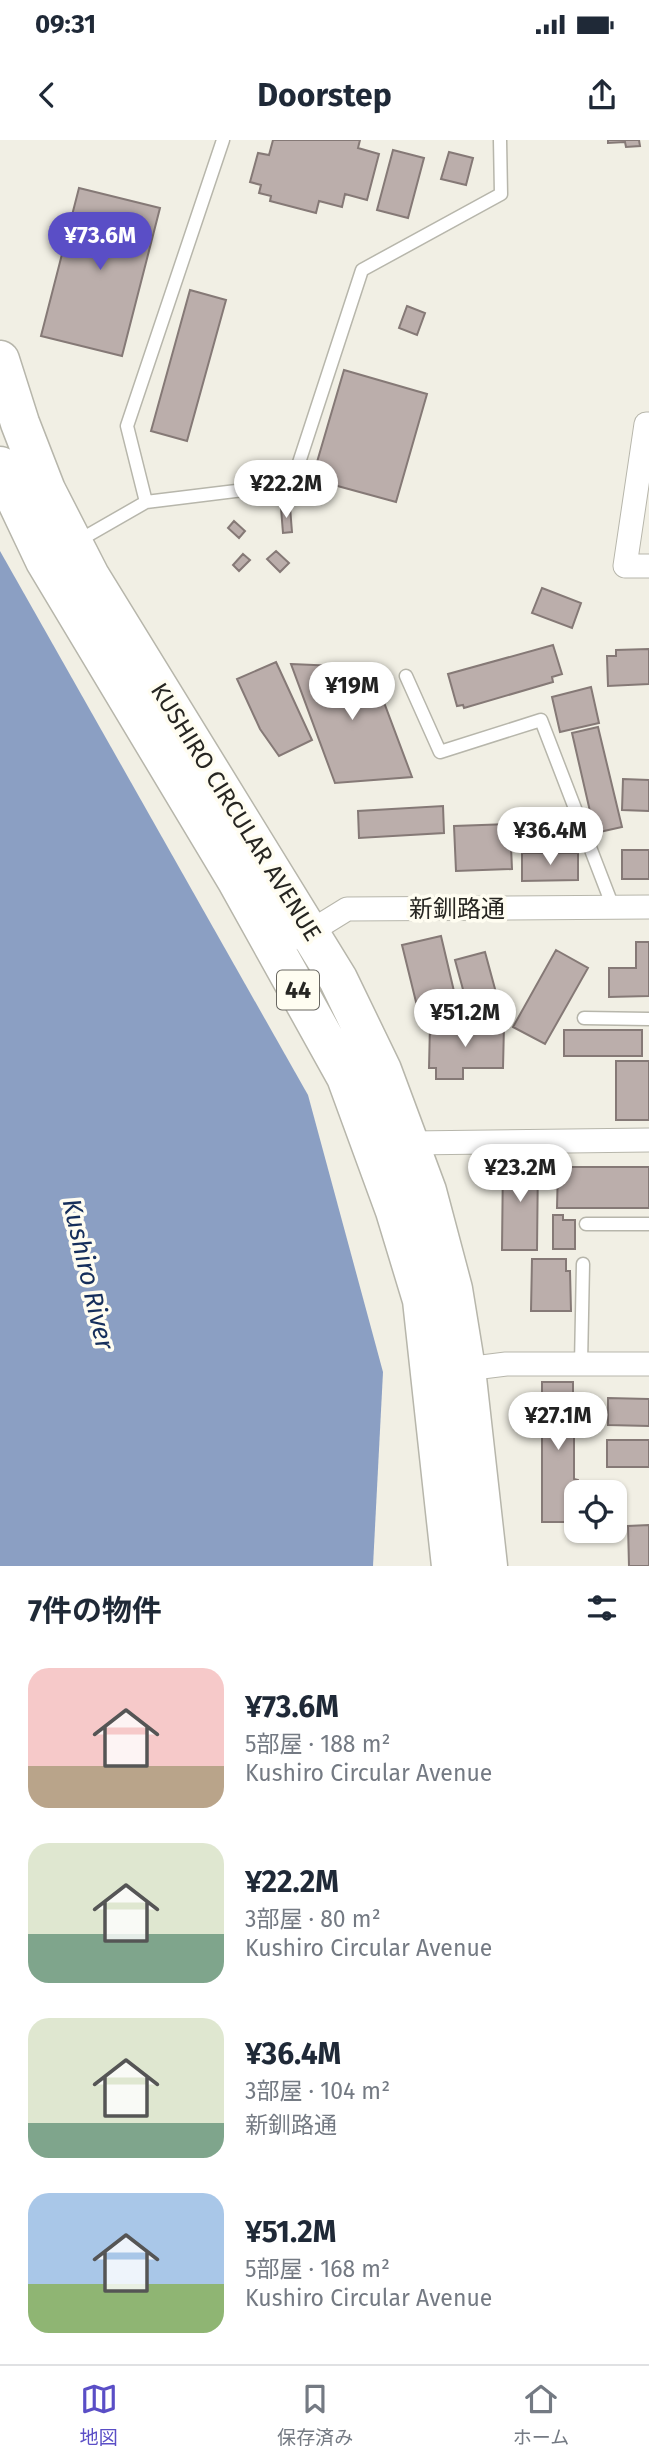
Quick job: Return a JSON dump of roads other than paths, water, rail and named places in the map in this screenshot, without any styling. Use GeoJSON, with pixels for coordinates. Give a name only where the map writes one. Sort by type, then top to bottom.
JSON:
{"type":"FeatureCollection","features":[{"type":"Feature","properties":{"kind":"highway","name":"KUSHIRO CIRCULAR AVENUE"},"geometry":{"type":"LineString","coordinates":[[0,360],[20,423],[46,489],[59,552],[90,576],[338,979],[411,1143],[427,1191],[453,1289],[466,1369],[488,1566]]}},
{"type":"Feature","properties":{"kind":"highway","name":"KUSHIRO CIRCULAR AVENUE"},"geometry":{"type":"LineString","coordinates":[[0,466],[59,552],[346,1077],[395,1211],[422,1300],[451,1566]]}},
{"type":"Feature","properties":{"kind":"street"},"geometry":{"type":"LineString","coordinates":[[649,424],[646,424],[625,566],[649,565]]}},
{"type":"Feature","properties":{"kind":"street","name":"新釧路通"},"geometry":{"type":"LineString","coordinates":[[276,951],[347,909],[649,907]]}},
{"type":"Feature","properties":{"kind":"street"},"geometry":{"type":"LineString","coordinates":[[411,1143],[649,1140]]}},
{"type":"Feature","properties":{"kind":"street"},"geometry":{"type":"LineString","coordinates":[[466,1369],[506,1364],[649,1364]]}},
{"type":"Feature","properties":{"kind":"lane"},"geometry":{"type":"LineString","coordinates":[[146,502],[127,426],[223,140]]}},
{"type":"Feature","properties":{"kind":"lane"},"geometry":{"type":"LineString","coordinates":[[59,552],[146,502],[292,484],[362,270],[501,194],[500,140]]}},
{"type":"Feature","properties":{"kind":"lane"},"geometry":{"type":"LineString","coordinates":[[406,676],[440,752],[541,720],[613,908]]}},
{"type":"Feature","properties":{"kind":"lane"},"geometry":{"type":"LineString","coordinates":[[584,1018],[649,1019]]}},
{"type":"Feature","properties":{"kind":"lane"},"geometry":{"type":"LineString","coordinates":[[586,1224],[649,1224]]}},
{"type":"Feature","properties":{"kind":"lane"},"geometry":{"type":"LineString","coordinates":[[581,1364],[583,1264]]}},
{"type":"Feature","properties":{"kind":"water","name":"Kushiro River"},"geometry":{"type":"Polygon","coordinates":[[[0,551],[308,1095],[383,1372],[373,1566],[0,1566],[0,551]]]}}]}
